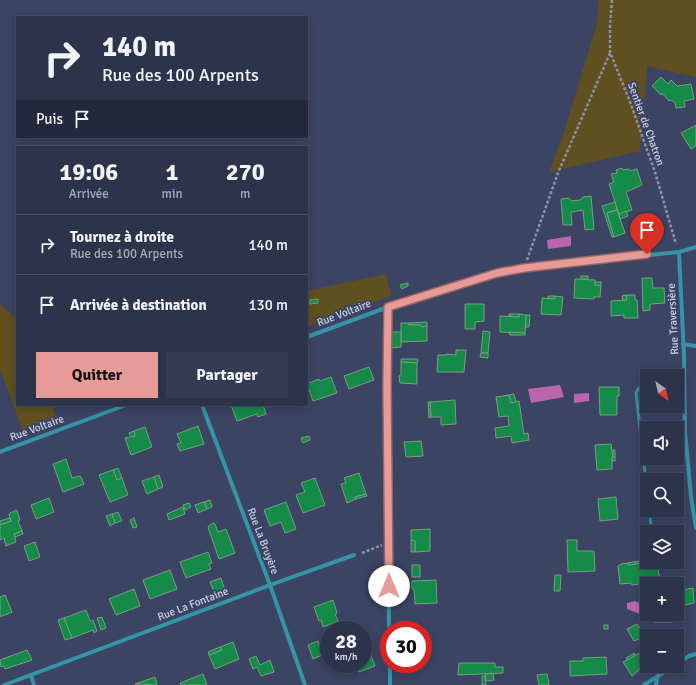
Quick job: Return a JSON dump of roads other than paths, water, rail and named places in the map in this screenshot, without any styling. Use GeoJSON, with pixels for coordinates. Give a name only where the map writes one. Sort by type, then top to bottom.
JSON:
{"type":"FeatureCollection","features":[{"type":"Feature","properties":{"kind":"street","name":"Rue Voltaire"},"geometry":{"type":"LineString","coordinates":[[308,337],[388,307],[497,273],[524,268],[679,252],[696,247]]}},
{"type":"Feature","properties":{"kind":"street","name":"Rue Traversière"},"geometry":{"type":"LineString","coordinates":[[679,252],[684,369]]}},
{"type":"Feature","properties":{"kind":"street"},"geometry":{"type":"LineString","coordinates":[[388,307],[387,387],[389,621]]}},
{"type":"Feature","properties":{"kind":"street"},"geometry":{"type":"LineString","coordinates":[[683,344],[696,346]]}},
{"type":"Feature","properties":{"kind":"street","name":"Rue Traversière"},"geometry":{"type":"LineString","coordinates":[[684,383],[685,431],[691,497],[696,528]]}},
{"type":"Feature","properties":{"kind":"street","name":"Rue Voltaire"},"geometry":{"type":"LineString","coordinates":[[0,452],[123,406]]}},
{"type":"Feature","properties":{"kind":"street","name":"Rue La Bruyère"},"geometry":{"type":"LineString","coordinates":[[202,406],[270,585],[304,685]]}},
{"type":"Feature","properties":{"kind":"street","name":"Rue La Fontaine"},"geometry":{"type":"LineString","coordinates":[[4,685],[270,585],[354,556]]}},
{"type":"Feature","properties":{"kind":"street"},"geometry":{"type":"LineString","coordinates":[[684,659],[696,654]]}},
{"type":"Feature","properties":{"kind":"street"},"geometry":{"type":"LineString","coordinates":[[390,673],[390,685]]}},
{"type":"Feature","properties":{"kind":"street"},"geometry":{"type":"LineString","coordinates":[[644,685],[664,673]]}},
{"type":"Feature","properties":{"kind":"street"},"geometry":{"type":"LineString","coordinates":[[31,675],[34,685]]}},
{"type":"Feature","properties":{"kind":"street"},"geometry":{"type":"LineString","coordinates":[[656,685],[657,678]]}},
{"type":"Feature","properties":{"kind":"lane"},"geometry":{"type":"LineString","coordinates":[[640,388],[638,388],[636,393],[645,473]]}}]}
